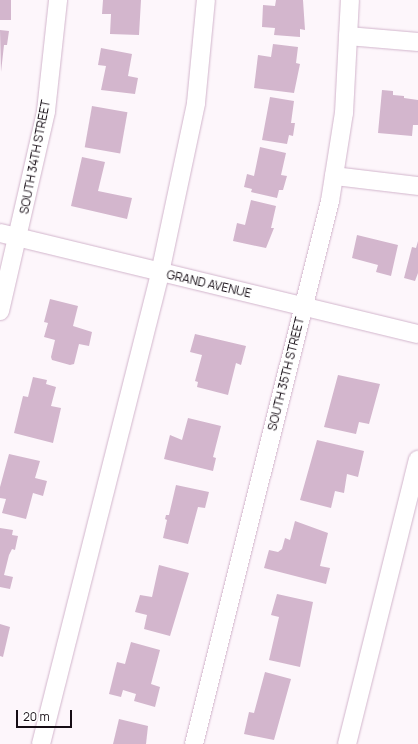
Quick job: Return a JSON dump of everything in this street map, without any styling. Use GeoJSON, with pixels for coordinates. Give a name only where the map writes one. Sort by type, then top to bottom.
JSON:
{"type":"FeatureCollection","features":[{"type":"Feature","properties":{"kind":"street","name":"SOUTH 34TH STREET"},"geometry":{"type":"LineString","coordinates":[[0,311],[19,238],[46,110],[58,0]]}},
{"type":"Feature","properties":{"kind":"street"},"geometry":{"type":"LineString","coordinates":[[41,744],[160,273],[196,102],[206,0]]}},
{"type":"Feature","properties":{"kind":"street","name":"SOUTH 35TH STREET"},"geometry":{"type":"LineString","coordinates":[[194,744],[330,202],[344,113],[350,0]]}},
{"type":"Feature","properties":{"kind":"street"},"geometry":{"type":"LineString","coordinates":[[348,36],[418,42]]}},
{"type":"Feature","properties":{"kind":"street"},"geometry":{"type":"LineString","coordinates":[[334,176],[418,186]]}},
{"type":"Feature","properties":{"kind":"street","name":"GRAND AVENUE"},"geometry":{"type":"LineString","coordinates":[[0,233],[160,273],[418,334]]}},
{"type":"Feature","properties":{"kind":"street"},"geometry":{"type":"LineString","coordinates":[[347,744],[418,460]]}},
{"type":"Feature","properties":{"kind":"building"},"geometry":{"type":"Polygon","coordinates":[[[0,0],[11,0],[11,20],[0,20],[0,0]]]}},
{"type":"Feature","properties":{"kind":"building"},"geometry":{"type":"Polygon","coordinates":[[[103,0],[141,0],[139,35],[110,34],[111,14],[102,14],[103,0]]]}},
{"type":"Feature","properties":{"kind":"building"},"geometry":{"type":"Polygon","coordinates":[[[276,0],[303,0],[305,30],[300,29],[300,37],[274,35],[275,28],[262,27],[263,5],[275,6],[276,0]]]}},
{"type":"Feature","properties":{"kind":"building"},"geometry":{"type":"Polygon","coordinates":[[[0,30],[9,31],[7,45],[4,45],[1,72],[0,30]]]}},
{"type":"Feature","properties":{"kind":"building"},"geometry":{"type":"Polygon","coordinates":[[[273,44],[298,47],[296,63],[300,64],[294,93],[254,88],[258,55],[271,57],[273,44]]]}},
{"type":"Feature","properties":{"kind":"building"},"geometry":{"type":"Polygon","coordinates":[[[101,48],[132,54],[128,76],[138,78],[135,94],[101,90],[106,66],[98,65],[101,48]]]}},
{"type":"Feature","properties":{"kind":"building"},"geometry":{"type":"Polygon","coordinates":[[[382,90],[393,91],[393,95],[418,100],[418,125],[413,125],[412,136],[378,133],[382,90]]]}},
{"type":"Feature","properties":{"kind":"building"},"geometry":{"type":"Polygon","coordinates":[[[270,97],[294,101],[291,123],[295,123],[293,136],[289,135],[287,144],[262,140],[270,97]]]}},
{"type":"Feature","properties":{"kind":"building"},"geometry":{"type":"Polygon","coordinates":[[[92,106],[127,112],[120,154],[85,147],[92,106]]]}},
{"type":"Feature","properties":{"kind":"building"},"geometry":{"type":"Polygon","coordinates":[[[260,147],[286,153],[281,175],[287,176],[283,190],[279,190],[277,198],[251,192],[252,189],[244,187],[247,174],[254,176],[260,147]]]}},
{"type":"Feature","properties":{"kind":"building"},"geometry":{"type":"Polygon","coordinates":[[[82,157],[105,162],[98,191],[132,198],[127,219],[71,206],[82,157]]]}},
{"type":"Feature","properties":{"kind":"building"},"geometry":{"type":"Polygon","coordinates":[[[251,200],[276,206],[271,228],[274,228],[266,248],[233,241],[237,223],[245,225],[251,200]]]}},
{"type":"Feature","properties":{"kind":"building"},"geometry":{"type":"Polygon","coordinates":[[[357,235],[398,245],[391,276],[376,272],[378,265],[352,258],[357,235]]]}},
{"type":"Feature","properties":{"kind":"building"},"geometry":{"type":"Polygon","coordinates":[[[418,241],[418,273],[415,281],[404,278],[412,247],[416,248],[418,241]]]}},
{"type":"Feature","properties":{"kind":"building"},"geometry":{"type":"Polygon","coordinates":[[[50,299],[78,306],[73,326],[92,332],[89,346],[79,344],[74,364],[70,365],[52,360],[51,357],[55,340],[44,337],[48,323],[44,322],[50,299]]]}},
{"type":"Feature","properties":{"kind":"building"},"geometry":{"type":"Polygon","coordinates":[[[195,334],[246,346],[241,365],[236,363],[228,395],[197,387],[198,382],[195,381],[202,355],[190,352],[195,334]]]}},
{"type":"Feature","properties":{"kind":"building"},"geometry":{"type":"Polygon","coordinates":[[[338,375],[380,384],[369,424],[359,422],[356,434],[324,427],[338,375]]]}},
{"type":"Feature","properties":{"kind":"building"},"geometry":{"type":"Polygon","coordinates":[[[33,377],[47,380],[46,384],[56,387],[51,406],[61,408],[53,443],[14,433],[23,396],[28,397],[33,377]]]}},
{"type":"Feature","properties":{"kind":"building"},"geometry":{"type":"Polygon","coordinates":[[[188,418],[221,426],[213,457],[216,458],[213,471],[164,459],[170,435],[182,440],[188,418]]]}},
{"type":"Feature","properties":{"kind":"building"},"geometry":{"type":"Polygon","coordinates":[[[317,440],[364,451],[358,477],[347,474],[344,493],[335,491],[331,508],[300,500],[317,440]]]}},
{"type":"Feature","properties":{"kind":"building"},"geometry":{"type":"Polygon","coordinates":[[[9,454],[40,461],[35,478],[47,481],[43,496],[33,493],[26,519],[2,513],[6,499],[0,498],[0,487],[9,454]]]}},
{"type":"Feature","properties":{"kind":"building"},"geometry":{"type":"Polygon","coordinates":[[[176,485],[209,492],[205,508],[198,507],[188,544],[163,538],[167,520],[165,519],[166,515],[169,515],[176,485]]]}},
{"type":"Feature","properties":{"kind":"building"},"geometry":{"type":"Polygon","coordinates":[[[295,521],[328,533],[320,566],[330,568],[326,584],[264,568],[269,550],[278,552],[282,549],[285,538],[290,540],[295,521]]]}},
{"type":"Feature","properties":{"kind":"building"},"geometry":{"type":"Polygon","coordinates":[[[0,528],[13,530],[12,535],[18,536],[15,550],[12,549],[9,555],[4,575],[13,577],[10,589],[0,587],[0,528]]]}},
{"type":"Feature","properties":{"kind":"building"},"geometry":{"type":"Polygon","coordinates":[[[159,565],[189,573],[170,636],[144,629],[147,615],[135,612],[140,595],[152,597],[159,565]]]}},
{"type":"Feature","properties":{"kind":"building"},"geometry":{"type":"Polygon","coordinates":[[[277,594],[313,602],[300,667],[269,660],[279,617],[271,615],[277,594]]]}},
{"type":"Feature","properties":{"kind":"building"},"geometry":{"type":"Polygon","coordinates":[[[0,624],[10,627],[3,657],[0,656],[0,624]]]}},
{"type":"Feature","properties":{"kind":"building"},"geometry":{"type":"Polygon","coordinates":[[[131,642],[160,650],[151,684],[160,687],[155,707],[134,701],[136,694],[123,690],[121,697],[109,694],[117,662],[125,664],[131,642]]]}},
{"type":"Feature","properties":{"kind":"building"},"geometry":{"type":"Polygon","coordinates":[[[265,672],[291,679],[274,740],[244,734],[249,712],[254,713],[265,672]]]}},
{"type":"Feature","properties":{"kind":"building"},"geometry":{"type":"Polygon","coordinates":[[[119,719],[148,726],[146,744],[113,744],[119,719]]]}}]}
